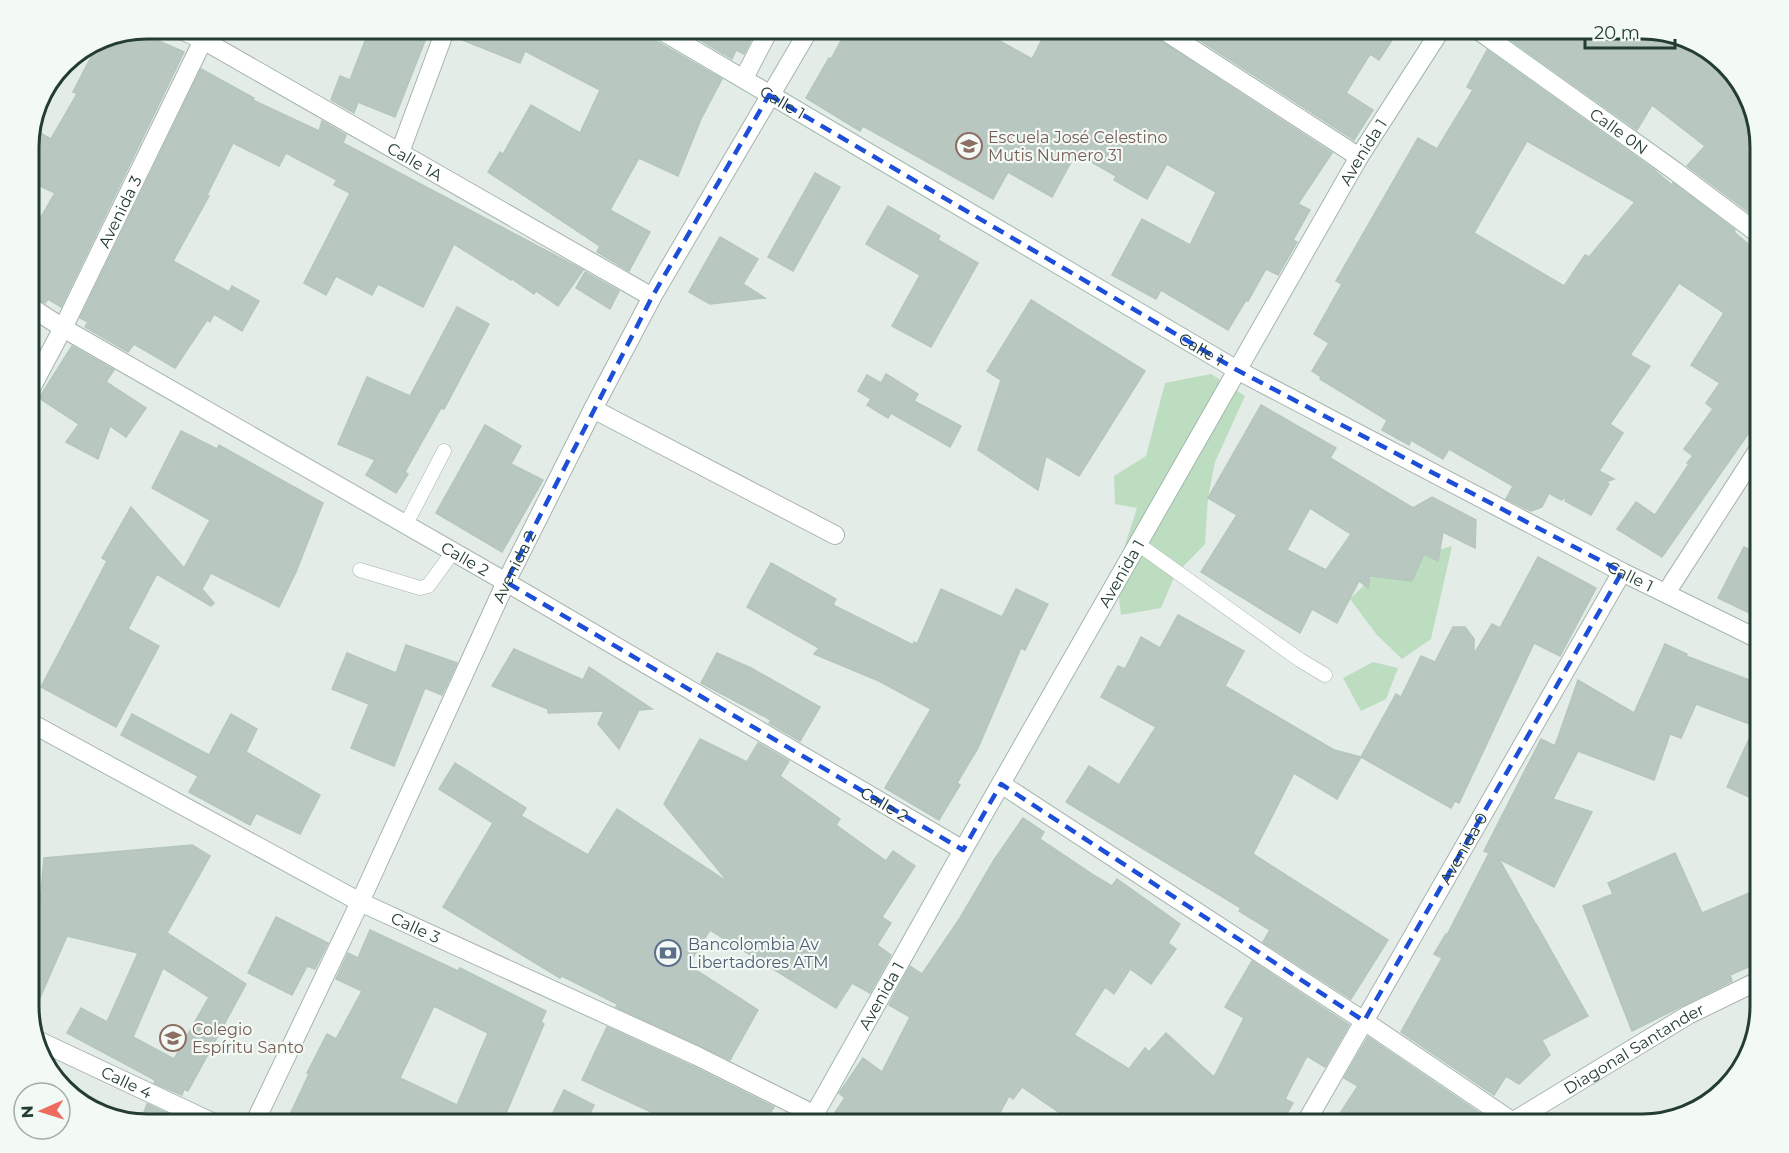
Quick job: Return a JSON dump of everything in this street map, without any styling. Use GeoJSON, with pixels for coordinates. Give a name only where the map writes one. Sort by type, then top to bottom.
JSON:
{"type":"FeatureCollection","features":[{"type":"Feature","properties":{"kind":"street","name":"Avenida 3"},"geometry":{"type":"LineString","coordinates":[[39,373],[204,39]]}},
{"type":"Feature","properties":{"kind":"street","name":"Calle 1A"},"geometry":{"type":"LineString","coordinates":[[214,39],[400,152],[652,297]]}},
{"type":"Feature","properties":{"kind":"street"},"geometry":{"type":"LineString","coordinates":[[400,152],[442,39]]}},
{"type":"Feature","properties":{"kind":"street","name":"Calle 1"},"geometry":{"type":"LineString","coordinates":[[676,39],[1237,370],[1622,572],[1750,635]]}},
{"type":"Feature","properties":{"kind":"street"},"geometry":{"type":"LineString","coordinates":[[744,78],[764,39]]}},
{"type":"Feature","properties":{"kind":"street","name":"Avenida 2"},"geometry":{"type":"LineString","coordinates":[[259,1114],[360,902],[506,582],[593,410],[652,297],[803,39]]}},
{"type":"Feature","properties":{"kind":"street"},"geometry":{"type":"LineString","coordinates":[[1177,39],[1359,157]]}},
{"type":"Feature","properties":{"kind":"street","name":"Avenida 1"},"geometry":{"type":"LineString","coordinates":[[814,1114],[1359,157],[1435,39]]}},
{"type":"Feature","properties":{"kind":"street","name":"Calle 0N"},"geometry":{"type":"LineString","coordinates":[[1490,39],[1750,227]]}},
{"type":"Feature","properties":{"kind":"street","name":"Calle 2"},"geometry":{"type":"LineString","coordinates":[[39,312],[506,582],[963,850]]}},
{"type":"Feature","properties":{"kind":"street"},"geometry":{"type":"LineString","coordinates":[[593,410],[836,535]]}},
{"type":"Feature","properties":{"kind":"street"},"geometry":{"type":"LineString","coordinates":[[1666,593],[1750,464]]}},
{"type":"Feature","properties":{"kind":"street","name":"Avenida 0"},"geometry":{"type":"LineString","coordinates":[[1311,1114],[1622,572]]}},
{"type":"Feature","properties":{"kind":"street","name":"Calle 3"},"geometry":{"type":"LineString","coordinates":[[39,727],[360,902],[697,1056],[802,1114]]}},
{"type":"Feature","properties":{"kind":"street"},"geometry":{"type":"LineString","coordinates":[[1001,784],[1364,1021],[1498,1114]]}},
{"type":"Feature","properties":{"kind":"street","name":"Diagonal Santander"},"geometry":{"type":"LineString","coordinates":[[1526,1114],[1688,1015],[1750,985]]}},
{"type":"Feature","properties":{"kind":"street","name":"Calle 4"},"geometry":{"type":"LineString","coordinates":[[46,1044],[193,1114]]}},
{"type":"Feature","properties":{"kind":"lane"},"geometry":{"type":"LineString","coordinates":[[406,524],[444,451]]}},
{"type":"Feature","properties":{"kind":"lane"},"geometry":{"type":"LineString","coordinates":[[1138,544],[1300,660],[1325,675]]}},
{"type":"Feature","properties":{"kind":"lane"},"geometry":{"type":"LineString","coordinates":[[360,570],[420,588],[428,586],[453,552]]}},
{"type":"Feature","properties":{"kind":"highlighted area"},"geometry":{"type":"Polygon","coordinates":[[[769,95],[1237,370],[1622,572],[1364,1021],[1001,784],[963,850],[506,582],[652,297],[769,95]]]}},
{"type":"Feature","properties":{"kind":"green space"},"geometry":{"type":"Polygon","coordinates":[[[1211,374],[1245,396],[1215,462],[1208,498],[1205,544],[1175,575],[1161,608],[1121,615],[1116,573],[1137,508],[1115,504],[1114,476],[1146,456],[1165,383],[1211,374]]]}},
{"type":"Feature","properties":{"kind":"green space"},"geometry":{"type":"Polygon","coordinates":[[[1452,546],[1431,639],[1402,659],[1377,635],[1350,599],[1383,567],[1452,546]]]}},
{"type":"Feature","properties":{"kind":"green space"},"geometry":{"type":"Polygon","coordinates":[[[1373,662],[1398,668],[1386,699],[1361,711],[1343,678],[1373,662]]]}},
{"type":"Feature","properties":{"kind":"building"},"geometry":{"type":"Polygon","coordinates":[[[139,39],[154,39],[184,52],[61,307],[48,299],[45,303],[39,300],[39,221],[55,193],[39,186],[39,139],[40,133],[51,139],[77,94],[73,92],[93,53],[112,45],[139,39]]]}},
{"type":"Feature","properties":{"kind":"building"},"geometry":{"type":"Polygon","coordinates":[[[366,39],[426,39],[395,117],[358,102],[354,113],[331,100],[340,76],[350,80],[366,39]]]}},
{"type":"Feature","properties":{"kind":"building"},"geometry":{"type":"Polygon","coordinates":[[[460,39],[653,39],[722,79],[701,119],[678,176],[639,158],[610,210],[650,232],[629,271],[597,252],[600,246],[488,172],[500,152],[503,154],[531,105],[580,133],[600,90],[525,51],[520,63],[460,39]]]}},
{"type":"Feature","properties":{"kind":"building"},"geometry":{"type":"Polygon","coordinates":[[[698,39],[752,39],[744,54],[736,50],[732,59],[698,39]]]}},
{"type":"Feature","properties":{"kind":"building"},"geometry":{"type":"Polygon","coordinates":[[[842,39],[997,39],[1032,59],[1042,39],[1157,39],[1332,153],[1298,204],[1310,210],[1293,240],[1297,242],[1278,275],[1266,269],[1228,330],[1161,290],[1156,299],[1112,275],[1142,219],[1190,245],[1216,192],[1167,164],[1147,199],[1114,180],[1116,176],[1076,153],[1052,197],[1008,172],[993,199],[863,126],[860,131],[806,98],[829,58],[831,59],[842,39]]]}},
{"type":"Feature","properties":{"kind":"building"},"geometry":{"type":"Polygon","coordinates":[[[1198,39],[1393,39],[1379,60],[1370,54],[1346,93],[1373,110],[1354,140],[1198,39]]]}},
{"type":"Feature","properties":{"kind":"building"},"geometry":{"type":"Polygon","coordinates":[[[1509,39],[1657,40],[1677,45],[1702,57],[1732,87],[1744,112],[1750,139],[1750,213],[1687,166],[1705,146],[1652,105],[1637,130],[1509,39]]]}},
{"type":"Feature","properties":{"kind":"building"},"geometry":{"type":"Polygon","coordinates":[[[1487,50],[1672,185],[1673,183],[1735,230],[1734,232],[1750,246],[1750,431],[1662,557],[1617,529],[1636,502],[1655,515],[1693,456],[1684,449],[1713,409],[1706,403],[1720,383],[1691,365],[1724,313],[1679,283],[1630,355],[1650,366],[1610,424],[1623,433],[1599,471],[1614,479],[1606,482],[1609,484],[1591,515],[1565,501],[1567,497],[1561,500],[1549,493],[1542,507],[1531,511],[1506,499],[1513,486],[1449,449],[1443,459],[1411,440],[1409,445],[1382,430],[1387,420],[1320,379],[1321,377],[1312,371],[1329,343],[1314,334],[1342,284],[1336,281],[1418,138],[1437,149],[1473,90],[1467,87],[1487,50]],[[1527,141],[1474,233],[1564,286],[1585,255],[1589,257],[1635,202],[1527,141]]]}},
{"type":"Feature","properties":{"kind":"building"},"geometry":{"type":"Polygon","coordinates":[[[201,69],[254,98],[253,100],[319,131],[322,121],[346,135],[343,143],[583,270],[558,306],[536,291],[534,294],[454,244],[423,307],[378,284],[372,295],[336,276],[326,295],[304,283],[350,193],[334,185],[337,180],[286,153],[279,166],[233,143],[207,195],[209,196],[173,261],[229,292],[232,286],[259,301],[242,331],[214,314],[210,322],[207,320],[175,368],[134,344],[128,352],[85,327],[88,322],[80,318],[201,69]]]}},
{"type":"Feature","properties":{"kind":"building"},"geometry":{"type":"Polygon","coordinates":[[[815,173],[840,187],[793,271],[768,257],[815,173]]]}},
{"type":"Feature","properties":{"kind":"building"},"geometry":{"type":"Polygon","coordinates":[[[888,206],[940,236],[938,240],[978,263],[931,347],[892,326],[920,275],[866,244],[888,206]]]}},
{"type":"Feature","properties":{"kind":"building"},"geometry":{"type":"Polygon","coordinates":[[[720,237],[758,259],[743,284],[765,298],[710,304],[689,292],[720,237]]]}},
{"type":"Feature","properties":{"kind":"building"},"geometry":{"type":"Polygon","coordinates":[[[585,272],[619,291],[610,309],[576,288],[585,272]]]}},
{"type":"Feature","properties":{"kind":"building"},"geometry":{"type":"Polygon","coordinates":[[[1031,300],[1145,371],[1079,476],[1046,456],[1038,490],[978,450],[1001,380],[987,371],[1031,300]]]}},
{"type":"Feature","properties":{"kind":"building"},"geometry":{"type":"Polygon","coordinates":[[[457,307],[489,324],[444,409],[441,408],[405,472],[408,474],[396,493],[366,475],[375,460],[338,444],[367,377],[410,396],[457,307]]]}},
{"type":"Feature","properties":{"kind":"building"},"geometry":{"type":"Polygon","coordinates":[[[72,346],[114,370],[106,382],[146,408],[126,437],[110,426],[98,459],[66,442],[79,424],[39,398],[72,346]]]}},
{"type":"Feature","properties":{"kind":"building"},"geometry":{"type":"Polygon","coordinates":[[[886,374],[918,394],[914,401],[961,426],[950,447],[891,413],[888,418],[867,405],[871,399],[858,391],[867,375],[881,383],[886,374]]]}},
{"type":"Feature","properties":{"kind":"building"},"geometry":{"type":"Polygon","coordinates":[[[1261,405],[1336,448],[1330,458],[1413,508],[1432,497],[1476,520],[1475,548],[1443,532],[1438,561],[1424,554],[1412,581],[1370,576],[1368,588],[1359,581],[1337,623],[1312,609],[1300,633],[1201,572],[1237,515],[1208,498],[1261,405]],[[1310,508],[1287,550],[1326,570],[1351,534],[1310,508]]]}},
{"type":"Feature","properties":{"kind":"building"},"geometry":{"type":"Polygon","coordinates":[[[485,425],[521,446],[511,464],[543,480],[502,552],[436,513],[485,425]]]}},
{"type":"Feature","properties":{"kind":"building"},"geometry":{"type":"Polygon","coordinates":[[[181,431],[217,449],[219,445],[323,503],[296,572],[279,607],[211,573],[202,589],[214,603],[211,606],[157,574],[128,629],[159,646],[116,727],[41,687],[107,561],[102,558],[131,507],[184,568],[210,520],[152,488],[181,431]]]}},
{"type":"Feature","properties":{"kind":"building"},"geometry":{"type":"Polygon","coordinates":[[[1744,547],[1750,550],[1750,613],[1718,598],[1744,547]]]}},
{"type":"Feature","properties":{"kind":"building"},"geometry":{"type":"Polygon","coordinates":[[[1538,557],[1596,588],[1560,656],[1534,643],[1459,803],[1455,801],[1451,808],[1361,757],[1396,694],[1401,697],[1421,656],[1435,662],[1453,627],[1465,627],[1474,639],[1474,654],[1492,624],[1500,628],[1538,557]]]}},
{"type":"Feature","properties":{"kind":"building"},"geometry":{"type":"Polygon","coordinates":[[[771,563],[836,599],[833,605],[913,645],[914,642],[917,644],[941,589],[1002,617],[1016,589],[1048,604],[1025,650],[1021,648],[978,748],[939,820],[885,788],[931,709],[879,681],[814,654],[819,648],[747,607],[771,563]]]}},
{"type":"Feature","properties":{"kind":"building"},"geometry":{"type":"Polygon","coordinates":[[[1178,615],[1244,651],[1225,686],[1334,750],[1361,757],[1337,799],[1294,773],[1253,854],[1388,940],[1351,999],[1263,942],[1270,930],[1239,911],[1241,908],[1066,802],[1089,766],[1119,785],[1156,727],[1101,697],[1118,666],[1125,669],[1141,637],[1160,648],[1178,615]]]}},
{"type":"Feature","properties":{"kind":"building"},"geometry":{"type":"Polygon","coordinates":[[[1665,644],[1687,654],[1686,656],[1750,680],[1750,724],[1696,704],[1681,738],[1670,734],[1654,780],[1578,751],[1553,799],[1592,812],[1554,887],[1499,859],[1535,923],[1534,925],[1536,924],[1588,1016],[1542,1040],[1550,1055],[1519,1084],[1506,1076],[1494,1095],[1401,1032],[1442,958],[1434,954],[1447,935],[1489,853],[1484,851],[1541,739],[1555,746],[1578,680],[1634,713],[1665,644]]]}},
{"type":"Feature","properties":{"kind":"building"},"geometry":{"type":"Polygon","coordinates":[[[406,645],[457,663],[442,695],[425,688],[394,766],[351,748],[369,704],[332,689],[347,653],[396,673],[406,645]]]}},
{"type":"Feature","properties":{"kind":"building"},"geometry":{"type":"Polygon","coordinates":[[[514,649],[583,680],[589,667],[652,709],[639,710],[619,749],[598,724],[604,711],[548,713],[548,709],[492,686],[514,649]]]}},
{"type":"Feature","properties":{"kind":"building"},"geometry":{"type":"Polygon","coordinates":[[[717,653],[751,668],[820,707],[800,741],[769,723],[771,720],[701,683],[717,653]]]}},
{"type":"Feature","properties":{"kind":"building"},"geometry":{"type":"Polygon","coordinates":[[[132,714],[209,755],[231,714],[257,729],[246,752],[320,795],[300,834],[256,813],[250,825],[189,792],[198,776],[121,735],[132,714]]]}},
{"type":"Feature","properties":{"kind":"building"},"geometry":{"type":"Polygon","coordinates":[[[1750,737],[1750,797],[1727,787],[1750,737]]]}},
{"type":"Feature","properties":{"kind":"building"},"geometry":{"type":"Polygon","coordinates":[[[700,739],[747,762],[758,743],[789,761],[780,776],[840,819],[836,825],[886,861],[893,851],[915,866],[882,917],[891,923],[877,945],[891,955],[870,993],[852,983],[836,1008],[710,930],[688,965],[758,1010],[730,1060],[616,1007],[617,1004],[562,976],[560,978],[443,907],[493,823],[439,789],[455,763],[526,808],[521,816],[588,855],[617,809],[729,883],[664,804],[700,739]]]}},
{"type":"Feature","properties":{"kind":"building"},"geometry":{"type":"Polygon","coordinates":[[[1023,818],[1044,832],[1040,839],[1112,886],[1117,879],[1180,924],[1168,943],[1176,949],[1151,984],[1130,969],[1114,994],[1105,987],[1074,1035],[1129,1069],[1145,1048],[1149,1052],[1166,1033],[1214,1077],[1244,1018],[1225,1007],[1252,961],[1349,1025],[1325,1067],[1307,1056],[1285,1099],[1293,1103],[1287,1114],[1061,1114],[1022,1087],[1013,1099],[1009,1096],[999,1114],[834,1114],[845,1098],[839,1093],[863,1058],[882,1072],[910,1017],[889,1005],[910,966],[922,974],[960,918],[994,860],[1023,818]]]}},
{"type":"Feature","properties":{"kind":"building"},"geometry":{"type":"Polygon","coordinates":[[[192,845],[210,856],[167,933],[246,984],[188,1091],[184,1089],[182,1095],[154,1083],[155,1080],[67,1033],[81,1008],[107,1022],[138,953],[67,936],[39,1000],[39,915],[44,858],[192,845]],[[163,968],[133,1037],[174,1059],[209,997],[163,968]]]}},
{"type":"Feature","properties":{"kind":"building"},"geometry":{"type":"Polygon","coordinates":[[[1675,853],[1702,913],[1750,893],[1750,966],[1730,975],[1732,981],[1632,1031],[1583,906],[1613,894],[1608,883],[1675,853]]]}},
{"type":"Feature","properties":{"kind":"building"},"geometry":{"type":"Polygon","coordinates":[[[276,917],[328,943],[315,969],[307,966],[292,995],[248,973],[276,917]]]}},
{"type":"Feature","properties":{"kind":"building"},"geometry":{"type":"Polygon","coordinates":[[[370,930],[458,971],[460,968],[546,1011],[541,1022],[544,1024],[506,1114],[290,1114],[309,1074],[307,1073],[327,1034],[336,1039],[362,991],[336,979],[348,953],[358,958],[370,930]],[[434,1006],[400,1078],[457,1105],[488,1033],[434,1006]]]}},
{"type":"Feature","properties":{"kind":"building"},"geometry":{"type":"Polygon","coordinates":[[[607,1027],[774,1107],[770,1114],[655,1114],[582,1080],[607,1027]]]}},
{"type":"Feature","properties":{"kind":"building"},"geometry":{"type":"Polygon","coordinates":[[[1368,1037],[1481,1114],[1340,1114],[1358,1086],[1344,1078],[1368,1037]]]}},
{"type":"Feature","properties":{"kind":"building"},"geometry":{"type":"Polygon","coordinates":[[[564,1090],[594,1105],[590,1114],[552,1114],[564,1090]]]}},
{"type":"Feature","properties":{"kind":"building"},"geometry":{"type":"Polygon","coordinates":[[[147,1104],[169,1114],[146,1114],[143,1114],[147,1104]]]}},
{"type":"Feature","properties":{"kind":"place","name":"Escuela José Celestino Mutis Numero 31"},"geometry":{"type":"Point","coordinates":[969,146]}},
{"type":"Feature","properties":{"kind":"place","name":"Bancolombia Av Libertadores ATM"},"geometry":{"type":"Point","coordinates":[668,953]}},
{"type":"Feature","properties":{"kind":"place","name":"Colegio Espíritu Santo"},"geometry":{"type":"Point","coordinates":[173,1038]}}]}
